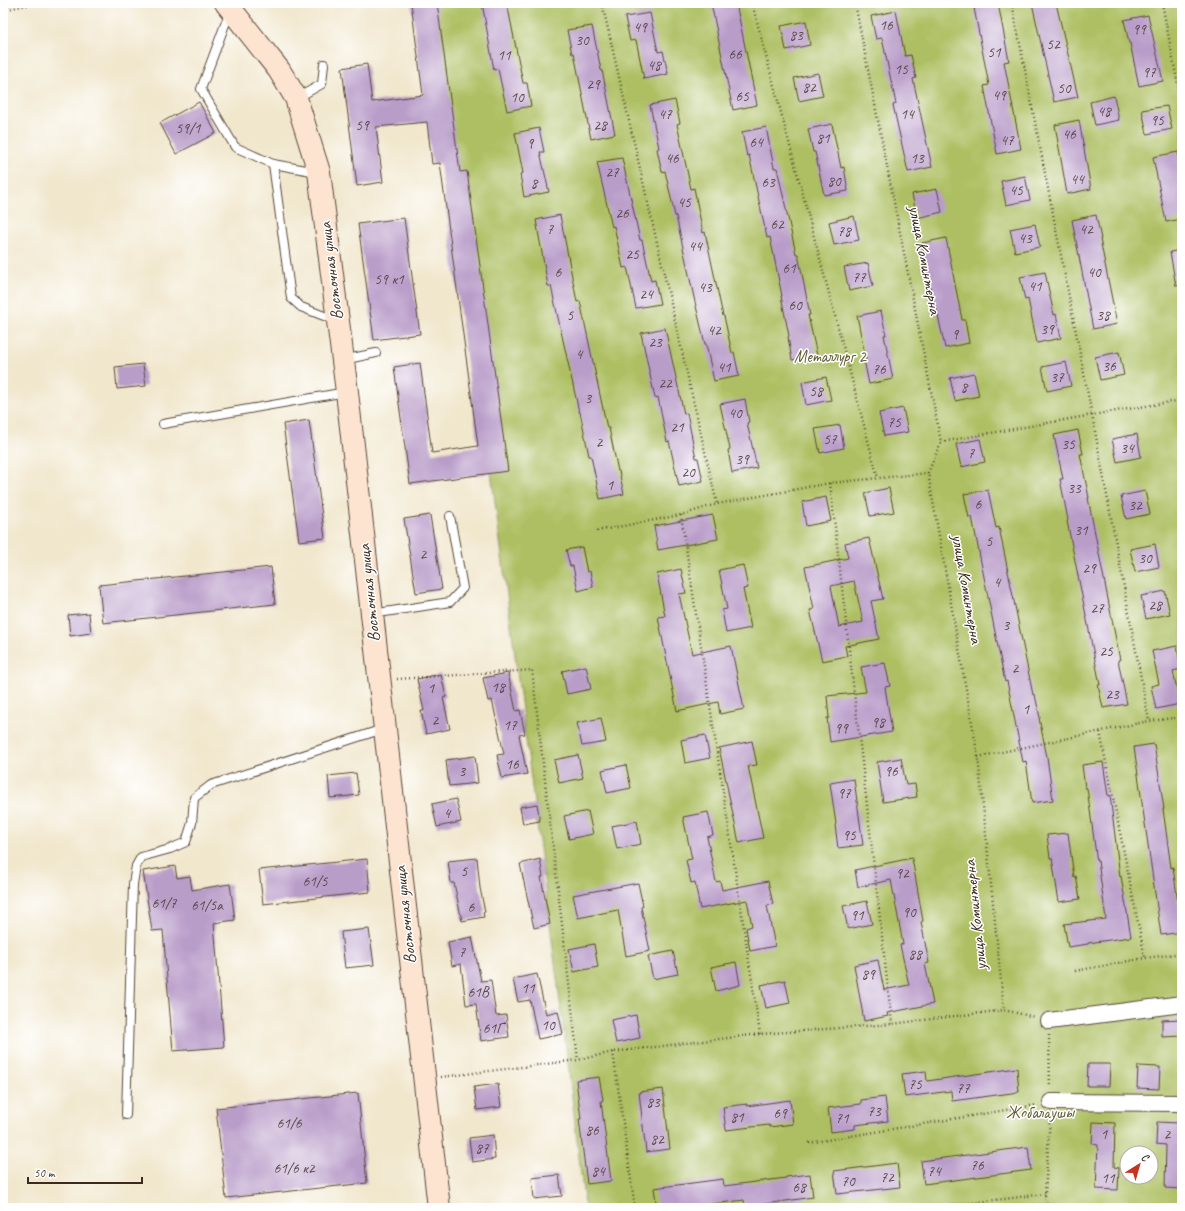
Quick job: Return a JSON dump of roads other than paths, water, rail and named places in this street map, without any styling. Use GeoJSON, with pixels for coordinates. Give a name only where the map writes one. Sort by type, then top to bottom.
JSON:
{"type":"FeatureCollection","features":[{"type":"Feature","properties":{"kind":"main road","name":"Восточная улица"},"geometry":{"type":"LineString","coordinates":[[229,6],[279,70],[296,98],[319,172],[347,392],[378,681],[439,1208]]}},
{"type":"Feature","properties":{"kind":"street"},"geometry":{"type":"LineString","coordinates":[[1049,1021],[1182,1004]]}},
{"type":"Feature","properties":{"kind":"street"},"geometry":{"type":"LineString","coordinates":[[1050,1102],[1182,1103]]}},
{"type":"Feature","properties":{"kind":"lane"},"geometry":{"type":"LineString","coordinates":[[229,6],[201,89],[235,147],[273,164],[319,172]]}},
{"type":"Feature","properties":{"kind":"lane"},"geometry":{"type":"LineString","coordinates":[[296,98],[322,84],[324,64]]}},
{"type":"Feature","properties":{"kind":"lane"},"geometry":{"type":"LineString","coordinates":[[273,164],[291,298],[301,307],[338,322]]}},
{"type":"Feature","properties":{"kind":"lane"},"geometry":{"type":"LineString","coordinates":[[342,360],[376,353]]}},
{"type":"Feature","properties":{"kind":"lane"},"geometry":{"type":"LineString","coordinates":[[163,424],[347,392]]}},
{"type":"Feature","properties":{"kind":"lane"},"geometry":{"type":"LineString","coordinates":[[371,614],[450,602],[463,588],[450,516]]}},
{"type":"Feature","properties":{"kind":"lane"},"geometry":{"type":"LineString","coordinates":[[126,1115],[133,884],[136,866],[141,857],[186,842],[192,823],[194,798],[211,785],[384,729]]}},
{"type":"Feature","properties":{"kind":"park label","name":"Металлург 2"},"geometry":{"type":"Point","coordinates":[830,356]}},
{"type":"Feature","properties":{"kind":"park label","name":"Жобалаушы"},"geometry":{"type":"Point","coordinates":[1040,1112]}}]}
